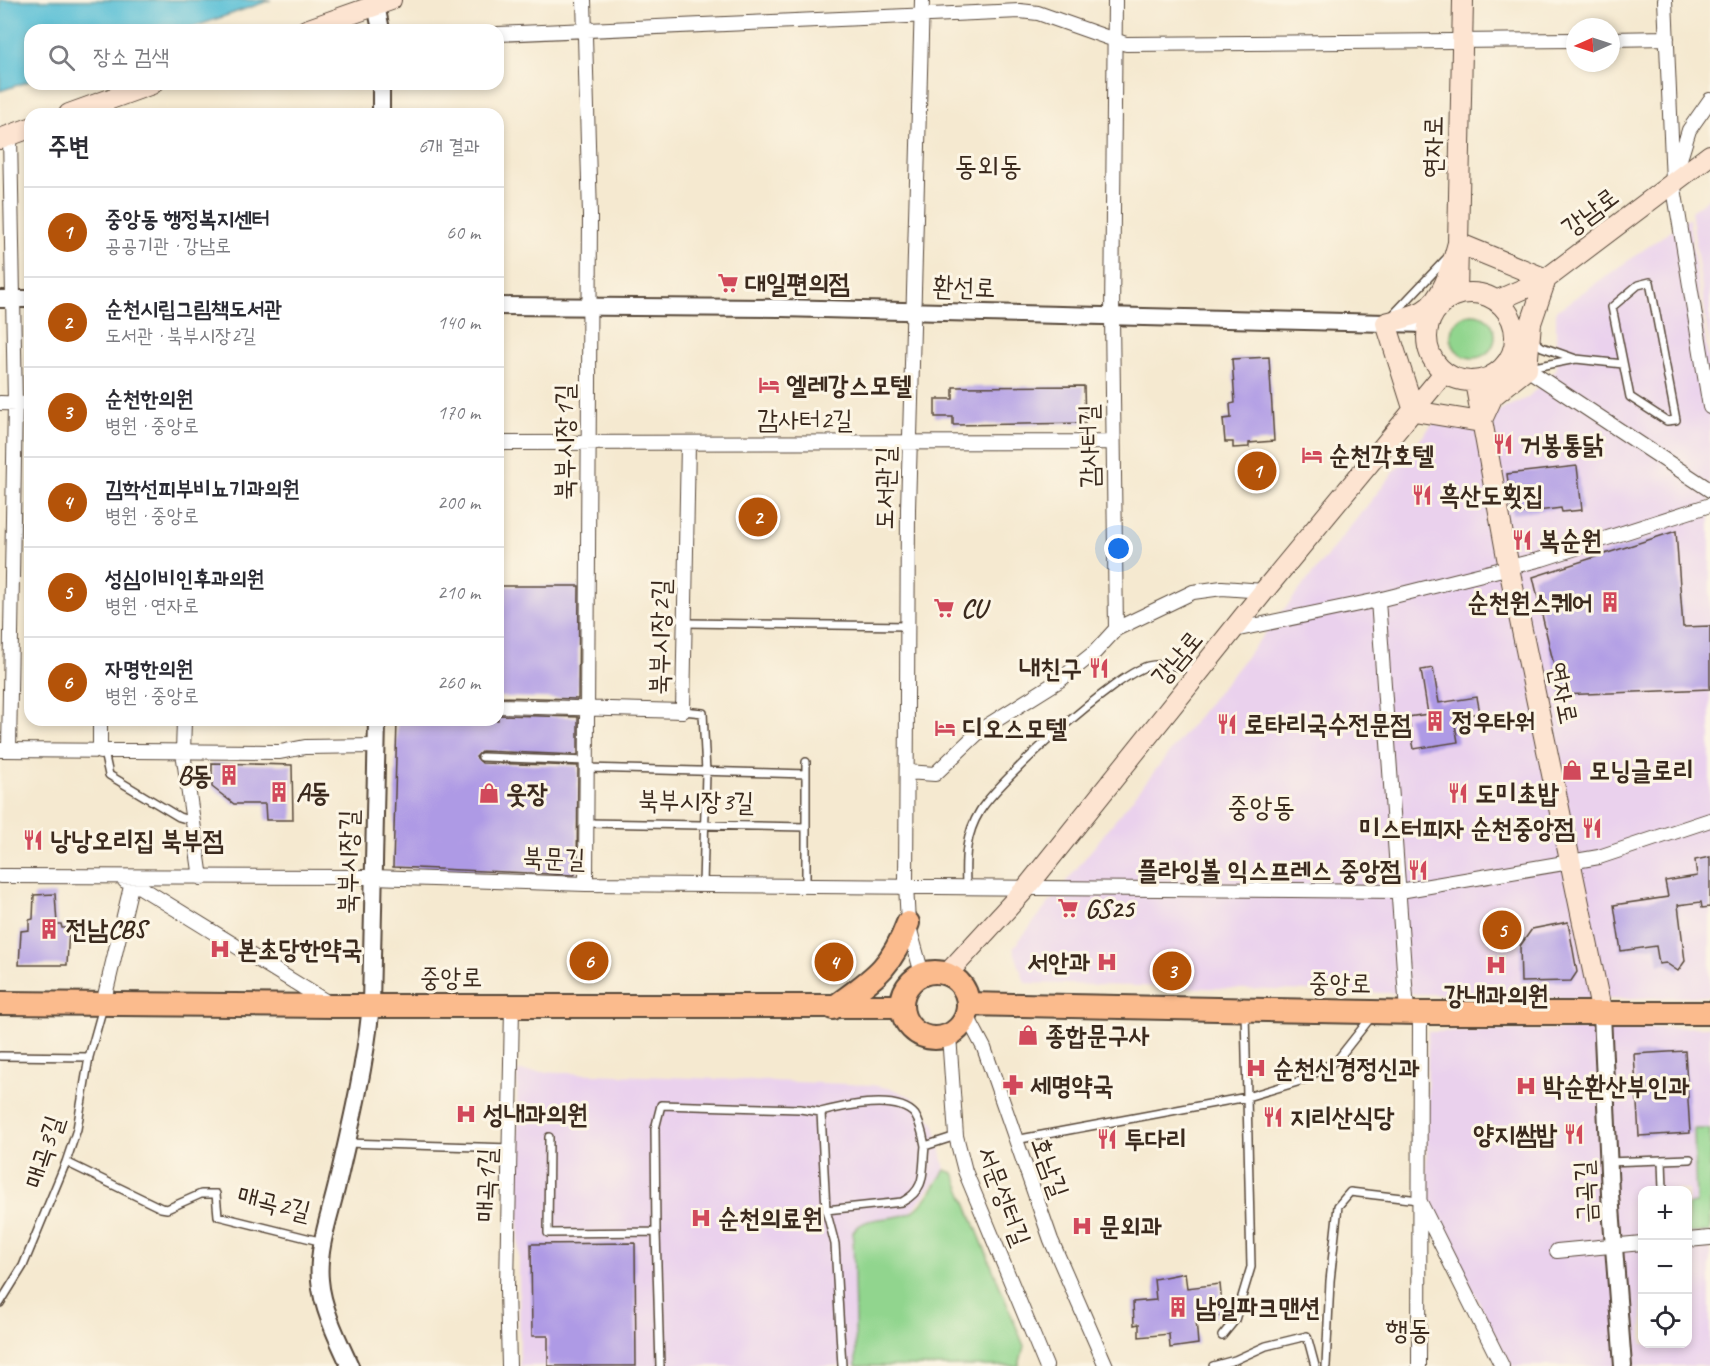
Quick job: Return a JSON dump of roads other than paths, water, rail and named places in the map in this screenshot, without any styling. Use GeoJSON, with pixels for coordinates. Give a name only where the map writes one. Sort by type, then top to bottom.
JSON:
{"type":"FeatureCollection","features":[{"type":"Feature","properties":{"kind":"main road","name":"연자로"},"geometry":{"type":"LineString","coordinates":[[1457,294],[1463,0]]}},
{"type":"Feature","properties":{"kind":"main road"},"geometry":{"type":"LineString","coordinates":[[323,24],[383,3]]}},
{"type":"Feature","properties":{"kind":"main road"},"geometry":{"type":"LineString","coordinates":[[86,108],[135,90]]}},
{"type":"Feature","properties":{"kind":"main road"},"geometry":{"type":"LineString","coordinates":[[5,137],[24,130]]}},
{"type":"Feature","properties":{"kind":"main road","name":"강남로"},"geometry":{"type":"LineString","coordinates":[[1496,301],[1546,279],[1710,155]]}},
{"type":"Feature","properties":{"kind":"main road"},"geometry":{"type":"LineString","coordinates":[[1458,243],[1546,279],[1534,310],[1527,369],[1493,396],[1481,422],[1414,411],[1386,323],[1424,310],[1438,295],[1448,275],[1458,243]]}},
{"type":"Feature","properties":{"kind":"main road"},"geometry":{"type":"LineString","coordinates":[[1471,292],[1496,301],[1506,310],[1513,325],[1515,343],[1512,354],[1498,373],[1475,382],[1454,379],[1444,373],[1435,364],[1428,351],[1426,337],[1428,324],[1435,311],[1457,294],[1471,292]]}},
{"type":"Feature","properties":{"kind":"main road","name":"강남로"},"geometry":{"type":"LineString","coordinates":[[947,974],[1027,887],[1264,591],[1444,373]]}},
{"type":"Feature","properties":{"kind":"main road","name":"연자로"},"geometry":{"type":"LineString","coordinates":[[1475,382],[1509,568],[1602,1014]]}},
{"type":"Feature","properties":{"kind":"main road"},"geometry":{"type":"LineString","coordinates":[[833,1008],[875,977],[897,951],[908,923]]}},
{"type":"Feature","properties":{"kind":"main road"},"geometry":{"type":"LineString","coordinates":[[934,972],[947,974],[958,980],[966,991],[968,1010],[960,1027],[949,1035],[937,1038],[924,1036],[913,1029],[902,1006],[908,987],[922,975],[934,972]]}},
{"type":"Feature","properties":{"kind":"main road","name":"중앙로"},"geometry":{"type":"LineString","coordinates":[[0,1003],[833,1008],[902,1006]]}},
{"type":"Feature","properties":{"kind":"main road","name":"중앙로"},"geometry":{"type":"LineString","coordinates":[[968,1010],[1710,1013]]}},
{"type":"Feature","properties":{"kind":"street","name":"북부시장1길"},"geometry":{"type":"LineString","coordinates":[[584,0],[589,309],[586,884]]}},
{"type":"Feature","properties":{"kind":"street","name":"감사터길"},"geometry":{"type":"LineString","coordinates":[[1115,0],[1112,317],[1116,629]]}},
{"type":"Feature","properties":{"kind":"street"},"geometry":{"type":"LineString","coordinates":[[1665,0],[1673,182],[1710,407]]}},
{"type":"Feature","properties":{"kind":"street"},"geometry":{"type":"LineString","coordinates":[[381,24],[383,3]]}},
{"type":"Feature","properties":{"kind":"street"},"geometry":{"type":"LineString","coordinates":[[504,34],[922,7],[1038,12],[1126,44],[1566,40]]}},
{"type":"Feature","properties":{"kind":"street","name":"도서관길"},"geometry":{"type":"LineString","coordinates":[[922,7],[912,311],[906,885],[908,923],[922,975]]}},
{"type":"Feature","properties":{"kind":"street"},"geometry":{"type":"LineString","coordinates":[[1620,39],[1667,38]]}},
{"type":"Feature","properties":{"kind":"street"},"geometry":{"type":"LineString","coordinates":[[381,90],[381,108]]}},
{"type":"Feature","properties":{"kind":"street"},"geometry":{"type":"LineString","coordinates":[[1673,182],[1689,130],[1710,100]]}},
{"type":"Feature","properties":{"kind":"street"},"geometry":{"type":"LineString","coordinates":[[5,137],[14,299],[15,404],[2,753],[280,752],[305,747],[377,746]]}},
{"type":"Feature","properties":{"kind":"street","name":"환선로"},"geometry":{"type":"LineString","coordinates":[[504,306],[589,309],[912,311],[1428,324]]}},
{"type":"Feature","properties":{"kind":"street"},"geometry":{"type":"LineString","coordinates":[[1512,354],[1527,369],[1710,490]]}},
{"type":"Feature","properties":{"kind":"street"},"geometry":{"type":"LineString","coordinates":[[0,404],[24,404]]}},
{"type":"Feature","properties":{"kind":"street","name":"감사터2길"},"geometry":{"type":"LineString","coordinates":[[504,443],[1113,441]]}},
{"type":"Feature","properties":{"kind":"street","name":"북부시장2길"},"geometry":{"type":"LineString","coordinates":[[682,711],[686,623],[688,443]]}},
{"type":"Feature","properties":{"kind":"street"},"geometry":{"type":"LineString","coordinates":[[1234,630],[1378,600],[1509,568],[1710,505]]}},
{"type":"Feature","properties":{"kind":"street"},"geometry":{"type":"LineString","coordinates":[[907,772],[935,774],[982,729],[1060,680],[1095,652],[1116,629],[1192,592],[1222,588],[1264,591]]}},
{"type":"Feature","properties":{"kind":"street"},"geometry":{"type":"LineString","coordinates":[[1378,600],[1400,891],[1413,1012],[1419,1200],[1419,1366]]}},
{"type":"Feature","properties":{"kind":"street"},"geometry":{"type":"LineString","coordinates":[[504,706],[682,711]]}},
{"type":"Feature","properties":{"kind":"street"},"geometry":{"type":"LineString","coordinates":[[100,726],[102,752]]}},
{"type":"Feature","properties":{"kind":"street"},"geometry":{"type":"LineString","coordinates":[[184,726],[183,752],[201,878]]}},
{"type":"Feature","properties":{"kind":"street","name":"북부시장길"},"geometry":{"type":"LineString","coordinates":[[371,1005],[377,726]]}},
{"type":"Feature","properties":{"kind":"street","name":"북문길"},"geometry":{"type":"LineString","coordinates":[[0,876],[372,877],[586,884],[966,885],[1400,891],[1599,857],[1710,820]]}},
{"type":"Feature","properties":{"kind":"street","name":"북문길"},"geometry":{"type":"LineString","coordinates":[[107,878],[132,882],[334,1006]]}},
{"type":"Feature","properties":{"kind":"street"},"geometry":{"type":"LineString","coordinates":[[103,1004],[132,882]]}},
{"type":"Feature","properties":{"kind":"street","name":"매곡2길"},"geometry":{"type":"LineString","coordinates":[[350,1366],[322,1292],[319,1278],[323,1242],[367,1049],[371,1005]]}},
{"type":"Feature","properties":{"kind":"street","name":"매곡1길"},"geometry":{"type":"LineString","coordinates":[[509,1366],[507,1289],[512,1006]]}},
{"type":"Feature","properties":{"kind":"street","name":"호남길"},"geometry":{"type":"LineString","coordinates":[[968,1010],[984,1048],[1051,1240],[1106,1366]]}},
{"type":"Feature","properties":{"kind":"street","name":"금곡길"},"geometry":{"type":"LineString","coordinates":[[1602,1014],[1608,1162],[1623,1366]]}},
{"type":"Feature","properties":{"kind":"street","name":"서문성터길"},"geometry":{"type":"LineString","coordinates":[[949,1035],[956,1137],[965,1171],[1046,1366]]}},
{"type":"Feature","properties":{"kind":"street"},"geometry":{"type":"LineString","coordinates":[[1419,1200],[1502,1366]]}},
{"type":"Feature","properties":{"kind":"street"},"geometry":{"type":"LineString","coordinates":[[1692,1240],[1710,1238]]}},
{"type":"Feature","properties":{"kind":"street"},"geometry":{"type":"LineString","coordinates":[[1557,1251],[1638,1243]]}},
{"type":"Feature","properties":{"kind":"lane"},"geometry":{"type":"LineString","coordinates":[[1650,282],[1676,420],[1668,421],[1630,397],[1623,364],[1612,307],[1638,285],[1650,282]]}},
{"type":"Feature","properties":{"kind":"lane"},"geometry":{"type":"LineString","coordinates":[[1513,325],[1552,352],[1576,359],[1623,364]]}},
{"type":"Feature","properties":{"kind":"lane"},"geometry":{"type":"LineString","coordinates":[[1527,369],[1550,362],[1576,359]]}},
{"type":"Feature","properties":{"kind":"lane"},"geometry":{"type":"LineString","coordinates":[[686,623],[908,626]]}},
{"type":"Feature","properties":{"kind":"lane"},"geometry":{"type":"LineString","coordinates":[[966,885],[965,846],[979,811],[1032,755],[1078,714],[1137,670],[1153,665],[1200,671]]}},
{"type":"Feature","properties":{"kind":"lane","name":"북부시장2길"},"geometry":{"type":"LineString","coordinates":[[682,711],[704,713],[706,772],[703,885]]}},
{"type":"Feature","properties":{"kind":"lane"},"geometry":{"type":"LineString","coordinates":[[102,752],[109,775],[179,817],[193,821]]}},
{"type":"Feature","properties":{"kind":"lane","name":"북부시장3길"},"geometry":{"type":"LineString","coordinates":[[482,757],[706,772],[807,774]]}},
{"type":"Feature","properties":{"kind":"lane"},"geometry":{"type":"LineString","coordinates":[[806,762],[806,886]]}},
{"type":"Feature","properties":{"kind":"lane","name":"북부시장3길"},"geometry":{"type":"LineString","coordinates":[[586,823],[806,827]]}},
{"type":"Feature","properties":{"kind":"lane","name":"매곡3길"},"geometry":{"type":"LineString","coordinates":[[0,1303],[23,1266],[66,1162],[76,1129],[89,1057],[103,1004]]}},
{"type":"Feature","properties":{"kind":"lane"},"geometry":{"type":"LineString","coordinates":[[1222,1336],[1235,1320],[1251,1267],[1245,1010]]}},
{"type":"Feature","properties":{"kind":"lane"},"geometry":{"type":"LineString","coordinates":[[1015,1140],[1247,1097],[1304,1080],[1338,1059],[1374,1012]]}},
{"type":"Feature","properties":{"kind":"lane"},"geometry":{"type":"LineString","coordinates":[[0,1056],[89,1057]]}},
{"type":"Feature","properties":{"kind":"lane"},"geometry":{"type":"LineString","coordinates":[[660,1366],[655,1129],[661,1105],[800,1109],[821,1112],[845,1104],[902,1106],[917,1119],[925,1146],[921,1187],[913,1196],[902,1202],[826,1210]]}},
{"type":"Feature","properties":{"kind":"lane"},"geometry":{"type":"LineString","coordinates":[[821,1112],[826,1210],[835,1244],[842,1366]]}},
{"type":"Feature","properties":{"kind":"lane"},"geometry":{"type":"LineString","coordinates":[[549,1137],[548,1233],[656,1232]]}},
{"type":"Feature","properties":{"kind":"lane"},"geometry":{"type":"LineString","coordinates":[[925,1146],[956,1137]]}},
{"type":"Feature","properties":{"kind":"lane"},"geometry":{"type":"LineString","coordinates":[[346,1143],[511,1148]]}},
{"type":"Feature","properties":{"kind":"lane"},"geometry":{"type":"LineString","coordinates":[[1608,1162],[1690,1159]]}},
{"type":"Feature","properties":{"kind":"lane"},"geometry":{"type":"LineString","coordinates":[[1662,1160],[1663,1186]]}},
{"type":"Feature","properties":{"kind":"lane","name":"매곡2길"},"geometry":{"type":"LineString","coordinates":[[66,1162],[161,1208],[167,1209],[201,1194],[216,1194],[218,1216],[323,1242]]}},
{"type":"Feature","properties":{"kind":"lane"},"geometry":{"type":"LineString","coordinates":[[1326,1366],[1330,1281],[1338,1206],[1350,1192],[1419,1200]]}},
{"type":"Feature","properties":{"kind":"lane"},"geometry":{"type":"LineString","coordinates":[[1213,1366],[1235,1360],[1266,1346],[1307,1336],[1315,1366]]}},
{"type":"Feature","properties":{"kind":"water"},"geometry":{"type":"Polygon","coordinates":[[[0,0],[271,0],[202,24],[24,24],[24,83],[0,91],[0,0]]]}},
{"type":"Feature","properties":{"kind":"place","name":"대일편의점"},"geometry":{"type":"Point","coordinates":[728,283]}},
{"type":"Feature","properties":{"kind":"place","name":"엘레강스모텔"},"geometry":{"type":"Point","coordinates":[769,385]}},
{"type":"Feature","properties":{"kind":"place","name":"거봉통닭"},"geometry":{"type":"Point","coordinates":[1503,444]}},
{"type":"Feature","properties":{"kind":"place","name":"순천각호텔"},"geometry":{"type":"Point","coordinates":[1312,455]}},
{"type":"Feature","properties":{"kind":"place","name":"중앙동 행정복지센터"},"geometry":{"type":"Point","coordinates":[1257,471]}},
{"type":"Feature","properties":{"kind":"place","name":"흑산도횟집"},"geometry":{"type":"Point","coordinates":[1422,495]}},
{"type":"Feature","properties":{"kind":"place","name":"순천시립그림책도서관"},"geometry":{"type":"Point","coordinates":[758,517]}},
{"type":"Feature","properties":{"kind":"place","name":"복순원"},"geometry":{"type":"Point","coordinates":[1522,540]}},
{"type":"Feature","properties":{"kind":"place","name":"순천원스퀘어"},"geometry":{"type":"Point","coordinates":[1610,602]}},
{"type":"Feature","properties":{"kind":"place","name":"CU"},"geometry":{"type":"Point","coordinates":[944,608]}},
{"type":"Feature","properties":{"kind":"place","name":"내친구"},"geometry":{"type":"Point","coordinates":[1099,668]}},
{"type":"Feature","properties":{"kind":"place","name":"정우타워"},"geometry":{"type":"Point","coordinates":[1435,721]}},
{"type":"Feature","properties":{"kind":"place","name":"로타리국수전문점"},"geometry":{"type":"Point","coordinates":[1227,724]}},
{"type":"Feature","properties":{"kind":"place","name":"디오스모텔"},"geometry":{"type":"Point","coordinates":[945,728]}},
{"type":"Feature","properties":{"kind":"place","name":"모닝글로리"},"geometry":{"type":"Point","coordinates":[1572,770]}},
{"type":"Feature","properties":{"kind":"place","name":"B동"},"geometry":{"type":"Point","coordinates":[229,775]}},
{"type":"Feature","properties":{"kind":"place","name":"A동"},"geometry":{"type":"Point","coordinates":[279,792]}},
{"type":"Feature","properties":{"kind":"place","name":"웃장"},"geometry":{"type":"Point","coordinates":[489,793]}},
{"type":"Feature","properties":{"kind":"place","name":"도미초밥"},"geometry":{"type":"Point","coordinates":[1458,793]}},
{"type":"Feature","properties":{"kind":"place","name":"미스터피자 순천중앙점"},"geometry":{"type":"Point","coordinates":[1592,828]}},
{"type":"Feature","properties":{"kind":"place","name":"낭낭오리집 북부점"},"geometry":{"type":"Point","coordinates":[33,840]}},
{"type":"Feature","properties":{"kind":"place","name":"플라잉볼 익스프레스 중앙점"},"geometry":{"type":"Point","coordinates":[1418,870]}},
{"type":"Feature","properties":{"kind":"place","name":"GS25"},"geometry":{"type":"Point","coordinates":[1068,908]}},
{"type":"Feature","properties":{"kind":"place","name":"전남CBS"},"geometry":{"type":"Point","coordinates":[49,929]}},
{"type":"Feature","properties":{"kind":"place","name":"성심이비인후과의원"},"geometry":{"type":"Point","coordinates":[1502,930]}},
{"type":"Feature","properties":{"kind":"place","name":"본초당한약국"},"geometry":{"type":"Point","coordinates":[220,949]}},
{"type":"Feature","properties":{"kind":"place","name":"자명한의원"},"geometry":{"type":"Point","coordinates":[589,961]}},
{"type":"Feature","properties":{"kind":"place","name":"김학선피부비뇨기과의원"},"geometry":{"type":"Point","coordinates":[834,962]}},
{"type":"Feature","properties":{"kind":"place","name":"서안과"},"geometry":{"type":"Point","coordinates":[1107,962]}},
{"type":"Feature","properties":{"kind":"place","name":"강내과의원"},"geometry":{"type":"Point","coordinates":[1496,965]}},
{"type":"Feature","properties":{"kind":"place","name":"순천한의원"},"geometry":{"type":"Point","coordinates":[1172,971]}},
{"type":"Feature","properties":{"kind":"place","name":"종합문구사"},"geometry":{"type":"Point","coordinates":[1028,1035]}},
{"type":"Feature","properties":{"kind":"place","name":"순천신경정신과"},"geometry":{"type":"Point","coordinates":[1256,1068]}},
{"type":"Feature","properties":{"kind":"place","name":"세명약국"},"geometry":{"type":"Point","coordinates":[1013,1085]}},
{"type":"Feature","properties":{"kind":"place","name":"박순환산부인과"},"geometry":{"type":"Point","coordinates":[1526,1086]}},
{"type":"Feature","properties":{"kind":"place","name":"성내과의원"},"geometry":{"type":"Point","coordinates":[466,1114]}},
{"type":"Feature","properties":{"kind":"place","name":"지리산식당"},"geometry":{"type":"Point","coordinates":[1273,1117]}},
{"type":"Feature","properties":{"kind":"place","name":"양지쌈밥"},"geometry":{"type":"Point","coordinates":[1574,1134]}},
{"type":"Feature","properties":{"kind":"place","name":"투다리"},"geometry":{"type":"Point","coordinates":[1107,1139]}},
{"type":"Feature","properties":{"kind":"place","name":"순천의료원"},"geometry":{"type":"Point","coordinates":[701,1218]}},
{"type":"Feature","properties":{"kind":"place","name":"문외과"},"geometry":{"type":"Point","coordinates":[1082,1226]}},
{"type":"Feature","properties":{"kind":"place","name":"남일파크맨션"},"geometry":{"type":"Point","coordinates":[1178,1307]}},
{"type":"Feature","properties":{"kind":"district","name":"동외동"},"geometry":{"type":"Point","coordinates":[988,165]}},
{"type":"Feature","properties":{"kind":"district","name":"중앙동"},"geometry":{"type":"Point","coordinates":[1261,806]}},
{"type":"Feature","properties":{"kind":"district","name":"행동"},"geometry":{"type":"Point","coordinates":[1408,1329]}}]}
